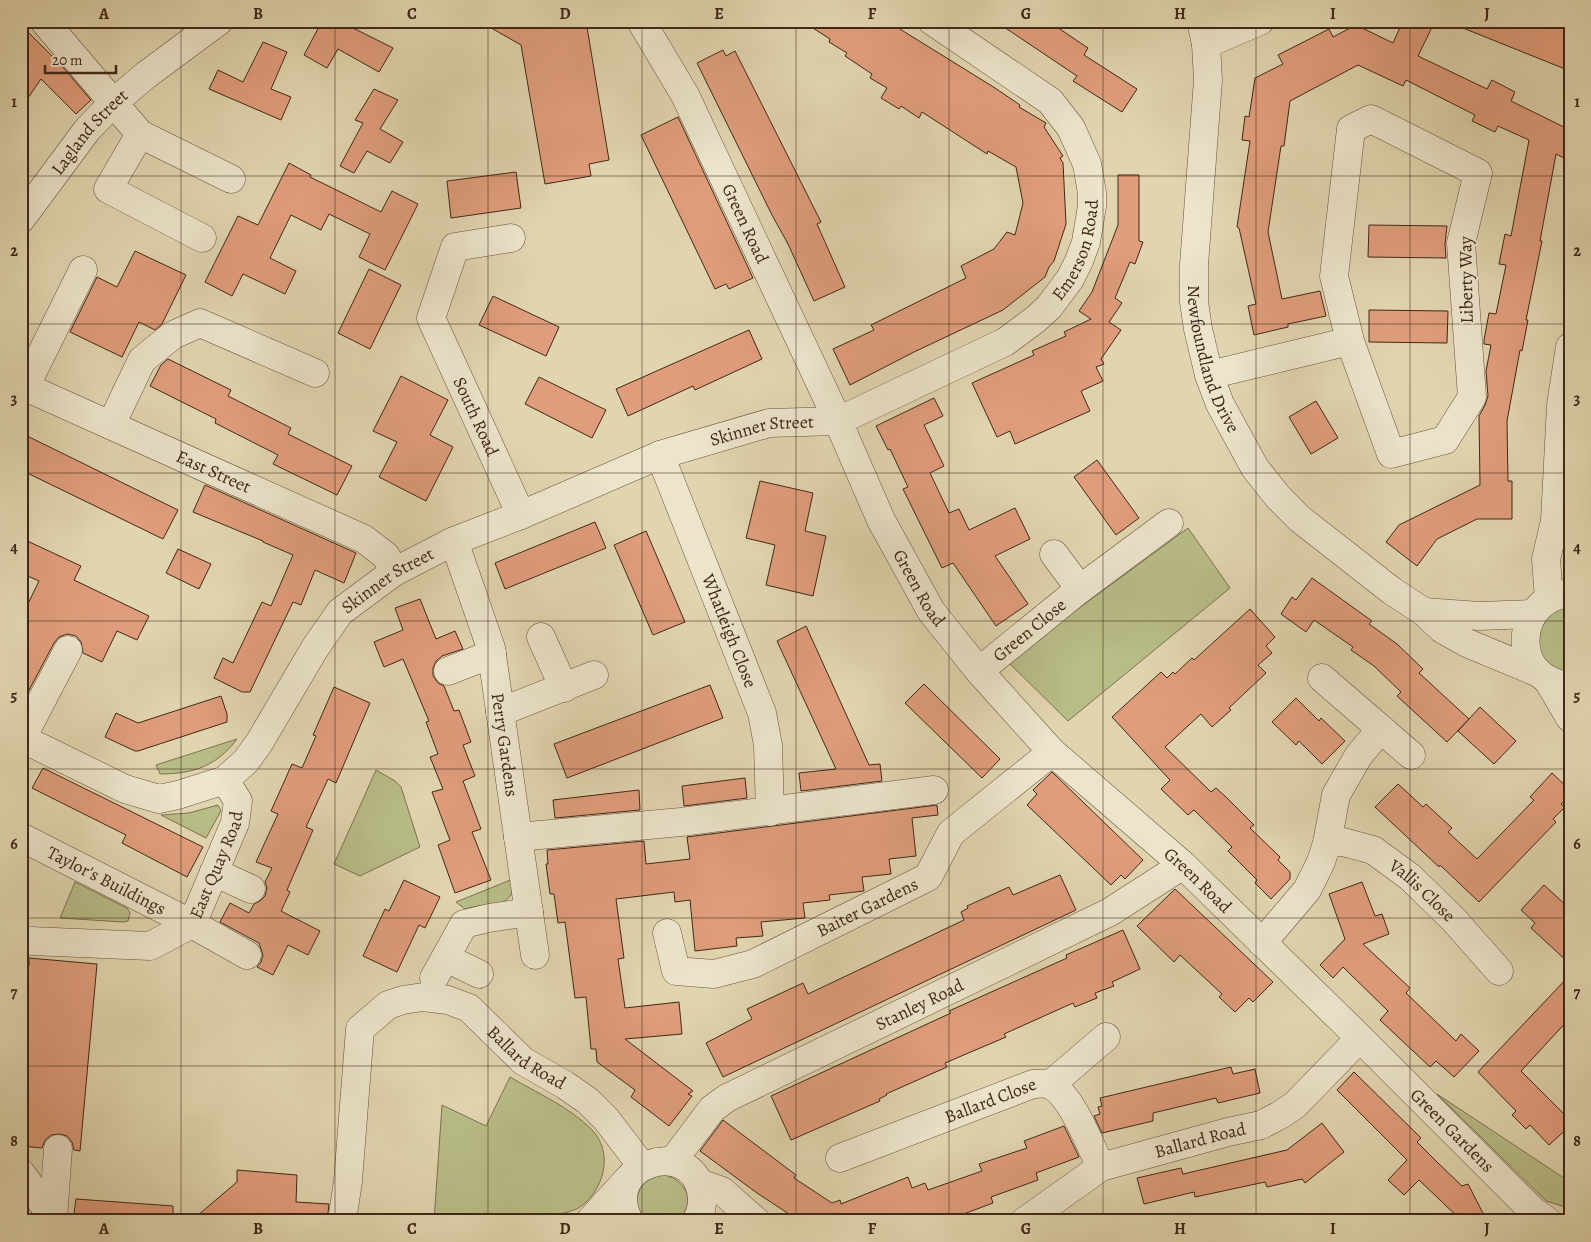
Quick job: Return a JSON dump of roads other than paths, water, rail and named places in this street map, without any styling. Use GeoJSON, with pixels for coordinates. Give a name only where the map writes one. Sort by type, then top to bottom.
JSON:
{"type":"FeatureCollection","features":[{"type":"Feature","properties":{"kind":"street"},"geometry":{"type":"LineString","coordinates":[[44,21],[140,134],[230,179]]}},
{"type":"Feature","properties":{"kind":"street","name":"Lagland Street"},"geometry":{"type":"LineString","coordinates":[[21,218],[86,130],[112,103],[146,75],[220,21]]}},
{"type":"Feature","properties":{"kind":"street","name":"Green Road"},"geometry":{"type":"LineString","coordinates":[[641,21],[685,95],[838,421],[881,520],[931,611],[1052,752],[1183,865],[1360,1038]]}},
{"type":"Feature","properties":{"kind":"street","name":"Emerson Road"},"geometry":{"type":"LineString","coordinates":[[838,421],[1004,342],[1022,330],[1049,307],[1061,292],[1079,261],[1086,242],[1092,206],[1087,164],[1071,128],[1060,112],[1040,93],[932,21]]}},
{"type":"Feature","properties":{"kind":"street"},"geometry":{"type":"LineString","coordinates":[[1203,32],[1260,21]]}},
{"type":"Feature","properties":{"kind":"street","name":"Newfoundland Drive"},"geometry":{"type":"LineString","coordinates":[[1203,32],[1208,80],[1194,265],[1194,302],[1198,329],[1209,375],[1220,404],[1238,438],[1255,468],[1278,497],[1300,519],[1353,561],[1392,591],[1424,612],[1442,629],[1467,643],[1552,680]]}},
{"type":"Feature","properties":{"kind":"street","name":"Liberty Way"},"geometry":{"type":"LineString","coordinates":[[1371,119],[1478,173],[1461,243],[1472,398],[1445,440],[1391,454],[1350,341],[1334,276],[1351,129],[1371,119]]}},
{"type":"Feature","properties":{"kind":"street"},"geometry":{"type":"LineString","coordinates":[[140,134],[108,188],[202,238]]}},
{"type":"Feature","properties":{"kind":"street","name":"South Road"},"geometry":{"type":"LineString","coordinates":[[511,238],[456,247],[431,318],[521,515]]}},
{"type":"Feature","properties":{"kind":"street"},"geometry":{"type":"LineString","coordinates":[[23,386],[83,270]]}},
{"type":"Feature","properties":{"kind":"street"},"geometry":{"type":"LineString","coordinates":[[110,425],[142,360],[173,335],[200,324],[315,373]]}},
{"type":"Feature","properties":{"kind":"street"},"geometry":{"type":"LineString","coordinates":[[1209,375],[1350,341]]}},
{"type":"Feature","properties":{"kind":"street"},"geometry":{"type":"LineString","coordinates":[[1570,347],[1561,405],[1555,521],[1546,560],[1551,602],[1528,623],[1525,634],[1528,655],[1552,680],[1570,718]]}},
{"type":"Feature","properties":{"kind":"street","name":"East Street"},"geometry":{"type":"LineString","coordinates":[[23,386],[364,539],[386,556],[394,572]]}},
{"type":"Feature","properties":{"kind":"street","name":"Skinner Street"},"geometry":{"type":"LineString","coordinates":[[22,738],[125,789],[159,799],[178,796],[225,780],[246,761],[259,743],[315,648],[340,612],[394,572],[454,541],[521,515],[660,455],[769,423],[838,421]]}},
{"type":"Feature","properties":{"kind":"street","name":"Whatleigh Close"},"geometry":{"type":"LineString","coordinates":[[660,455],[762,713],[768,745],[770,812]]}},
{"type":"Feature","properties":{"kind":"street"},"geometry":{"type":"LineString","coordinates":[[1555,521],[1570,547]]}},
{"type":"Feature","properties":{"kind":"street","name":"Green Close"},"geometry":{"type":"LineString","coordinates":[[980,670],[1080,588],[1169,523]]}},
{"type":"Feature","properties":{"kind":"street","name":"Perry Gardens"},"geometry":{"type":"LineString","coordinates":[[454,541],[492,654],[535,955]]}},
{"type":"Feature","properties":{"kind":"street","name":"Green Close"},"geometry":{"type":"LineString","coordinates":[[1054,554],[1080,588]]}},
{"type":"Feature","properties":{"kind":"street","name":"Newfoundland Drive"},"geometry":{"type":"LineString","coordinates":[[1424,612],[1478,616],[1551,602]]}},
{"type":"Feature","properties":{"kind":"street"},"geometry":{"type":"LineString","coordinates":[[541,638],[564,688]]}},
{"type":"Feature","properties":{"kind":"street"},"geometry":{"type":"LineString","coordinates":[[22,738],[68,650]]}},
{"type":"Feature","properties":{"kind":"street"},"geometry":{"type":"LineString","coordinates":[[448,671],[492,654]]}},
{"type":"Feature","properties":{"kind":"street"},"geometry":{"type":"LineString","coordinates":[[500,712],[594,675]]}},
{"type":"Feature","properties":{"kind":"street"},"geometry":{"type":"LineString","coordinates":[[1322,678],[1411,755]]}},
{"type":"Feature","properties":{"kind":"street"},"geometry":{"type":"LineString","coordinates":[[1262,943],[1307,890],[1321,862],[1327,843],[1336,795],[1359,755],[1382,729]]}},
{"type":"Feature","properties":{"kind":"street","name":"Baiter Gardens"},"geometry":{"type":"LineString","coordinates":[[667,933],[676,971],[714,974],[753,964],[928,878],[951,833],[1052,752]]}},
{"type":"Feature","properties":{"kind":"street","name":"East Quay Road"},"geometry":{"type":"LineString","coordinates":[[21,943],[32,941],[150,946],[192,924],[235,823],[238,801],[225,780]]}},
{"type":"Feature","properties":{"kind":"street"},"geometry":{"type":"LineString","coordinates":[[518,837],[770,812],[934,790]]}},
{"type":"Feature","properties":{"kind":"street","name":"Taylor's Buildings"},"geometry":{"type":"LineString","coordinates":[[21,837],[192,924],[247,955]]}},
{"type":"Feature","properties":{"kind":"street","name":"Vallis Close"},"geometry":{"type":"LineString","coordinates":[[1327,843],[1343,842],[1373,850],[1402,872],[1454,920],[1499,971]]}},
{"type":"Feature","properties":{"kind":"street","name":"Stanley Road"},"geometry":{"type":"LineString","coordinates":[[672,1162],[712,1109],[727,1098],[1110,912],[1183,865]]}},
{"type":"Feature","properties":{"kind":"street"},"geometry":{"type":"LineString","coordinates":[[214,872],[251,889]]}},
{"type":"Feature","properties":{"kind":"street"},"geometry":{"type":"LineString","coordinates":[[480,974],[440,968],[464,924],[529,912]]}},
{"type":"Feature","properties":{"kind":"street","name":"Ballard Road"},"geometry":{"type":"LineString","coordinates":[[342,1221],[348,1181],[360,1029],[388,1005],[423,997],[448,1000],[469,1008],[523,1060],[588,1101],[606,1119],[636,1172]]}},
{"type":"Feature","properties":{"kind":"street"},"geometry":{"type":"LineString","coordinates":[[1050,1085],[1106,1037]]}},
{"type":"Feature","properties":{"kind":"street","name":"Ballard Road"},"geometry":{"type":"LineString","coordinates":[[1025,1221],[1101,1167],[1228,1132],[1261,1125],[1280,1116],[1295,1105],[1360,1038]]}},
{"type":"Feature","properties":{"kind":"street","name":"Green Gardens"},"geometry":{"type":"LineString","coordinates":[[1360,1038],[1533,1210],[1547,1221]]}},
{"type":"Feature","properties":{"kind":"street","name":"Ballard Close"},"geometry":{"type":"LineString","coordinates":[[840,1158],[1032,1084],[1042,1083],[1050,1085],[1070,1103],[1101,1167]]}},
{"type":"Feature","properties":{"kind":"street"},"geometry":{"type":"LineString","coordinates":[[53,1219],[58,1149]]}},
{"type":"Feature","properties":{"kind":"street"},"geometry":{"type":"LineString","coordinates":[[590,1221],[636,1172],[652,1162],[672,1162],[690,1172],[699,1184],[702,1201],[697,1219],[727,1216],[743,1221]]}},
{"type":"Feature","properties":{"kind":"street"},"geometry":{"type":"LineString","coordinates":[[629,1221],[622,1201],[624,1189],[636,1172]]}},
{"type":"Feature","properties":{"kind":"street"},"geometry":{"type":"LineString","coordinates":[[21,1173],[53,1219]]}},
{"type":"Feature","properties":{"kind":"street"},"geometry":{"type":"LineString","coordinates":[[699,1184],[722,1192],[756,1221]]}}]}
